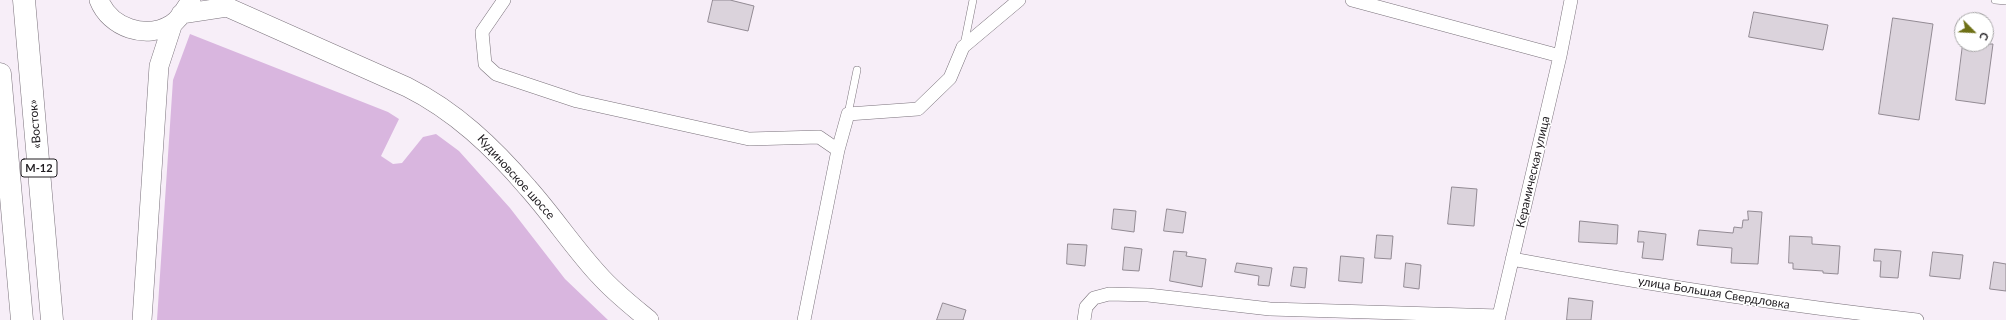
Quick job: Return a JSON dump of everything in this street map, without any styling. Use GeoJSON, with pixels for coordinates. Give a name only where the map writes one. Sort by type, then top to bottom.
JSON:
{"type":"FeatureCollection","features":[{"type":"Feature","properties":{"kind":"highway","name":"«Восток»"},"geometry":{"type":"LineString","coordinates":[[24,8],[52,320]]}},
{"type":"Feature","properties":{"kind":"highway","name":"М-12"},"geometry":{"type":"LineString","coordinates":[[0,74],[22,320]]}},
{"type":"Feature","properties":{"kind":"main road","name":"Кудиновское шоссе"},"geometry":{"type":"LineString","coordinates":[[99,0],[108,15],[128,28],[150,31],[182,12],[224,3],[430,98],[477,134],[528,188],[599,275],[624,300],[649,320]]}},
{"type":"Feature","properties":{"kind":"main road"},"geometry":{"type":"LineString","coordinates":[[142,320],[159,66],[182,12]]}},
{"type":"Feature","properties":{"kind":"street"},"geometry":{"type":"LineString","coordinates":[[504,0],[482,32],[485,64],[496,74],[577,101],[749,139],[819,137],[838,150]]}},
{"type":"Feature","properties":{"kind":"street"},"geometry":{"type":"LineString","coordinates":[[804,320],[838,150],[848,114],[918,109],[950,78],[964,47],[1019,0]]}},
{"type":"Feature","properties":{"kind":"street"},"geometry":{"type":"LineString","coordinates":[[1352,0],[1560,56]]}},
{"type":"Feature","properties":{"kind":"street","name":"Керамическая улица"},"geometry":{"type":"LineString","coordinates":[[1498,318],[1560,56],[1571,0]]}},
{"type":"Feature","properties":{"kind":"street","name":"улица Большая Свердловка"},"geometry":{"type":"LineString","coordinates":[[1512,259],[1815,314],[1917,320]]}},
{"type":"Feature","properties":{"kind":"street"},"geometry":{"type":"LineString","coordinates":[[1084,320],[1086,307],[1094,298],[1108,294],[1148,295],[1270,309],[1498,318]]}},
{"type":"Feature","properties":{"kind":"lane"},"geometry":{"type":"LineString","coordinates":[[964,47],[973,0]]}},
{"type":"Feature","properties":{"kind":"lane"},"geometry":{"type":"LineString","coordinates":[[1995,0],[2006,1]]}},
{"type":"Feature","properties":{"kind":"lane"},"geometry":{"type":"LineString","coordinates":[[848,114],[857,70]]}},
{"type":"Feature","properties":{"kind":"shaded area"},"geometry":{"type":"Polygon","coordinates":[[[190,34],[388,112],[399,119],[381,156],[393,164],[402,163],[423,137],[436,134],[459,151],[510,208],[565,279],[608,320],[157,320],[173,80],[190,34]]]}},
{"type":"Feature","properties":{"kind":"building"},"geometry":{"type":"Polygon","coordinates":[[[713,0],[730,0],[754,6],[748,31],[708,22],[713,0]]]}},
{"type":"Feature","properties":{"kind":"building"},"geometry":{"type":"Polygon","coordinates":[[[1754,12],[1828,25],[1823,50],[1749,37],[1754,12]]]}},
{"type":"Feature","properties":{"kind":"building"},"geometry":{"type":"Polygon","coordinates":[[[1893,18],[1933,24],[1919,120],[1879,114],[1893,18]]]}},
{"type":"Feature","properties":{"kind":"building"},"geometry":{"type":"Polygon","coordinates":[[[1962,52],[1992,52],[1985,104],[1956,100],[1962,52]]]}},
{"type":"Feature","properties":{"kind":"building"},"geometry":{"type":"Polygon","coordinates":[[[1452,187],[1477,189],[1474,226],[1448,224],[1452,187]]]}},
{"type":"Feature","properties":{"kind":"building"},"geometry":{"type":"Polygon","coordinates":[[[1114,209],[1136,211],[1134,232],[1112,229],[1114,209]]]}},
{"type":"Feature","properties":{"kind":"building"},"geometry":{"type":"Polygon","coordinates":[[[1167,209],[1186,212],[1183,233],[1164,231],[1167,209]]]}},
{"type":"Feature","properties":{"kind":"building"},"geometry":{"type":"Polygon","coordinates":[[[1748,211],[1762,212],[1758,264],[1731,263],[1732,248],[1697,245],[1699,230],[1733,233],[1734,227],[1742,228],[1743,220],[1748,220],[1748,211]]]}},
{"type":"Feature","properties":{"kind":"building"},"geometry":{"type":"Polygon","coordinates":[[[1580,221],[1618,225],[1617,244],[1579,242],[1580,221]]]}},
{"type":"Feature","properties":{"kind":"building"},"geometry":{"type":"Polygon","coordinates":[[[1639,231],[1666,234],[1663,260],[1642,258],[1644,242],[1638,242],[1639,231]]]}},
{"type":"Feature","properties":{"kind":"building"},"geometry":{"type":"Polygon","coordinates":[[[1377,235],[1393,236],[1391,259],[1375,258],[1377,235]]]}},
{"type":"Feature","properties":{"kind":"building"},"geometry":{"type":"Polygon","coordinates":[[[1790,236],[1812,237],[1812,244],[1840,246],[1838,274],[1823,273],[1823,271],[1793,269],[1793,263],[1789,263],[1790,236]]]}},
{"type":"Feature","properties":{"kind":"building"},"geometry":{"type":"Polygon","coordinates":[[[1068,244],[1087,245],[1085,266],[1067,264],[1068,244]]]}},
{"type":"Feature","properties":{"kind":"building"},"geometry":{"type":"Polygon","coordinates":[[[1125,247],[1142,249],[1139,271],[1123,270],[1125,247]]]}},
{"type":"Feature","properties":{"kind":"building"},"geometry":{"type":"Polygon","coordinates":[[[1875,249],[1901,251],[1898,278],[1880,277],[1881,261],[1874,261],[1875,249]]]}},
{"type":"Feature","properties":{"kind":"building"},"geometry":{"type":"Polygon","coordinates":[[[1174,251],[1187,252],[1186,256],[1206,259],[1202,287],[1170,281],[1174,251]]]}},
{"type":"Feature","properties":{"kind":"building"},"geometry":{"type":"Polygon","coordinates":[[[1933,252],[1963,255],[1960,279],[1930,276],[1933,252]]]}},
{"type":"Feature","properties":{"kind":"building"},"geometry":{"type":"Polygon","coordinates":[[[1341,256],[1364,258],[1362,283],[1339,281],[1341,256]]]}},
{"type":"Feature","properties":{"kind":"building"},"geometry":{"type":"Polygon","coordinates":[[[1994,262],[2006,264],[2006,291],[1990,289],[1994,262]]]}},
{"type":"Feature","properties":{"kind":"building"},"geometry":{"type":"Polygon","coordinates":[[[1237,263],[1272,268],[1269,286],[1258,285],[1259,276],[1235,272],[1237,263]]]}},
{"type":"Feature","properties":{"kind":"building"},"geometry":{"type":"Polygon","coordinates":[[[1406,263],[1421,265],[1419,289],[1404,287],[1406,263]]]}},
{"type":"Feature","properties":{"kind":"building"},"geometry":{"type":"Polygon","coordinates":[[[1294,267],[1307,268],[1305,288],[1291,286],[1294,267]]]}},
{"type":"Feature","properties":{"kind":"building"},"geometry":{"type":"Polygon","coordinates":[[[1569,298],[1593,301],[1591,320],[1567,320],[1569,298]]]}},
{"type":"Feature","properties":{"kind":"building"},"geometry":{"type":"Polygon","coordinates":[[[943,303],[966,310],[963,320],[937,320],[943,303]]]}}]}
